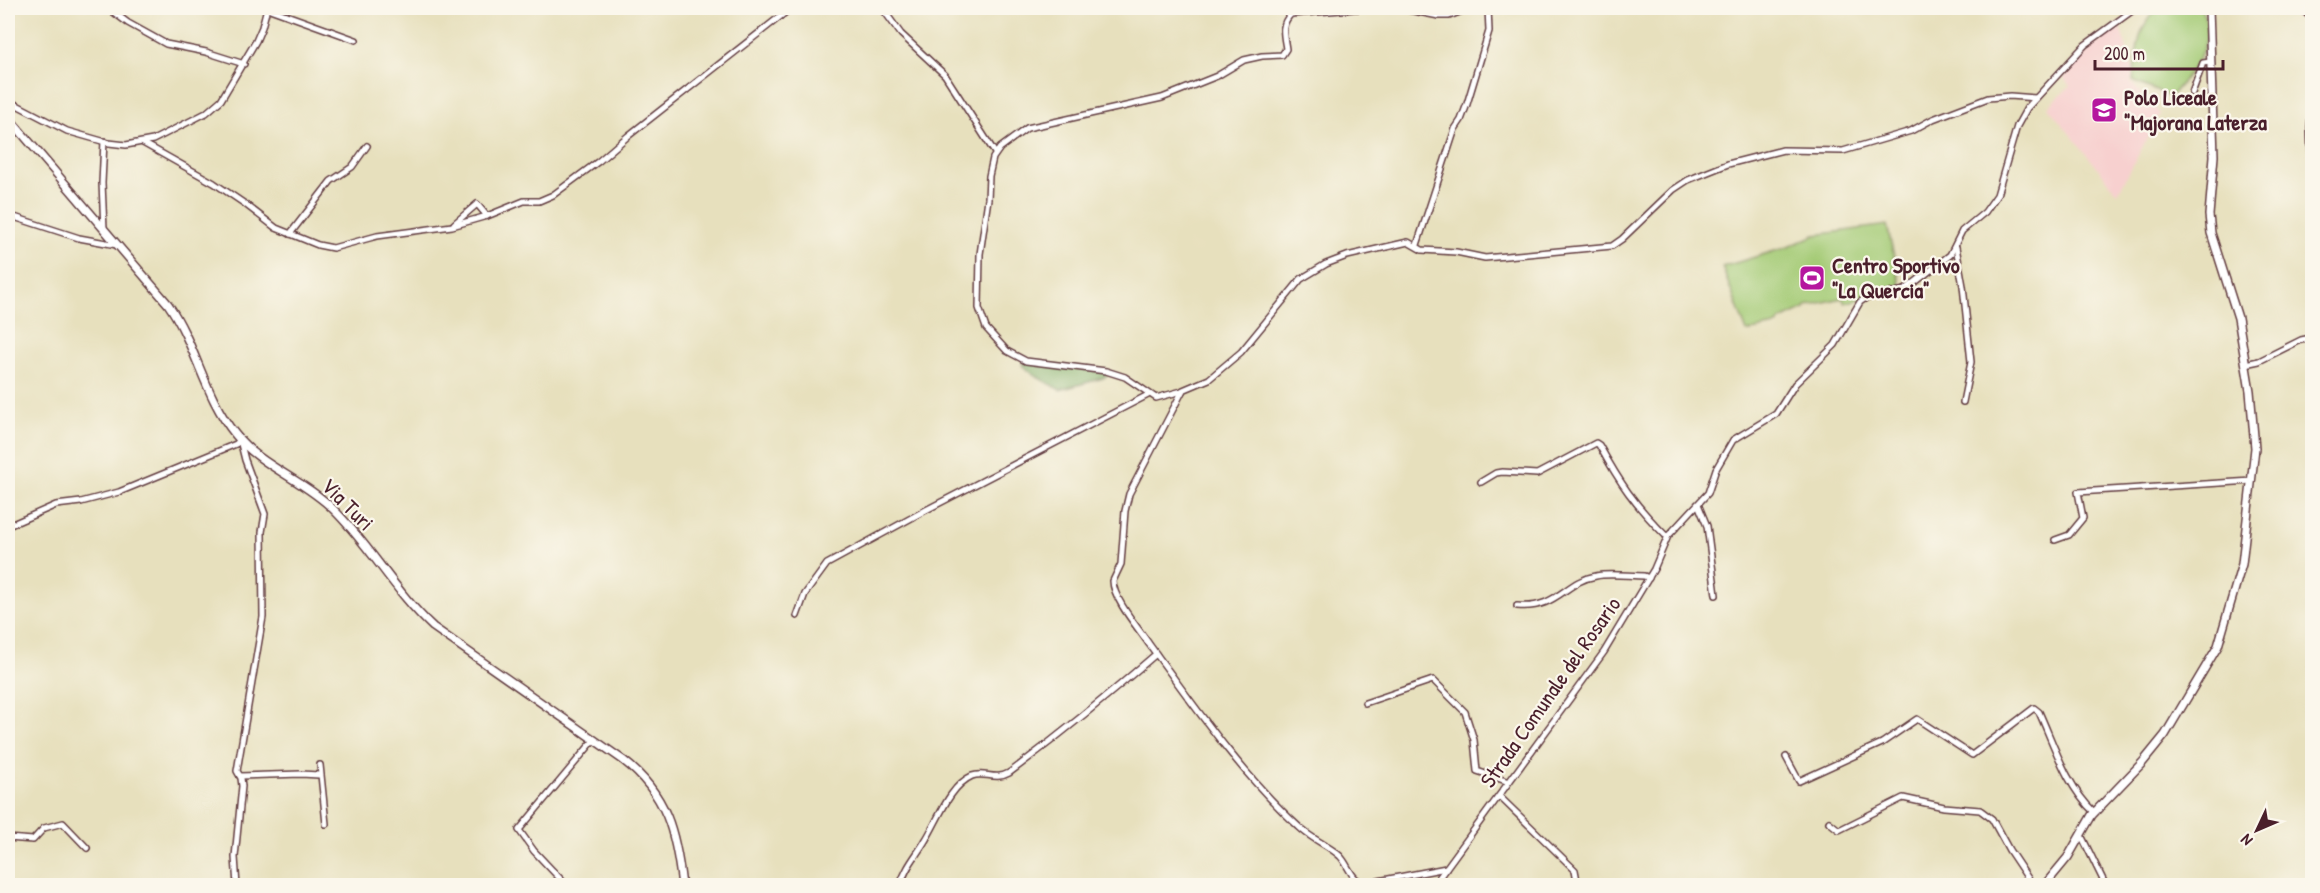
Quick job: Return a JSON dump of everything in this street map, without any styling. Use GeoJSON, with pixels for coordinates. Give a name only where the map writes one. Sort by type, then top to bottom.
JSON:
{"type":"FeatureCollection","features":[{"type":"Feature","properties":{"kind":"main road"},"geometry":{"type":"LineString","coordinates":[[2044,885],[2068,857],[2094,812],[2158,746],[2212,657],[2242,564],[2255,448],[2238,318],[2211,233],[2209,215],[2214,156],[2209,11]]}},
{"type":"Feature","properties":{"kind":"main road","name":"Via Turi"},"geometry":{"type":"LineString","coordinates":[[8,117],[162,297],[176,317],[218,407],[240,440],[255,453],[311,490],[332,508],[417,611],[433,627],[638,772],[661,802],[674,835],[682,885]]}},
{"type":"Feature","properties":{"kind":"street"},"geometry":{"type":"LineString","coordinates":[[108,8],[152,38],[166,44],[206,52],[244,64]]}},
{"type":"Feature","properties":{"kind":"street"},"geometry":{"type":"LineString","coordinates":[[8,104],[15,104],[67,131],[118,145],[143,143],[167,134],[216,105],[230,88],[244,64],[262,27],[267,8],[356,40]]}},
{"type":"Feature","properties":{"kind":"street"},"geometry":{"type":"LineString","coordinates":[[143,143],[214,183],[276,228],[318,245],[333,248],[377,236],[452,226],[487,216],[524,201],[539,201],[553,195],[791,8]]}},
{"type":"Feature","properties":{"kind":"street"},"geometry":{"type":"LineString","coordinates":[[882,8],[901,34],[945,75],[995,153]]}},
{"type":"Feature","properties":{"kind":"street"},"geometry":{"type":"LineString","coordinates":[[1470,8],[1449,16],[1398,8],[1291,14],[1284,21],[1286,49],[1282,55],[1244,60],[1216,76],[1162,99],[1027,128],[995,153],[989,176],[980,254],[979,308],[986,328],[1008,351],[1026,361],[1106,370],[1125,377],[1155,398],[1209,379],[1241,352],[1301,279],[1326,264],[1347,256],[1400,242],[1417,245],[1422,250],[1456,252],[1485,258],[1612,246],[1673,190],[1688,180],[1728,164],[1783,150],[1843,151],[1911,131],[1933,119],[1988,98],[2010,96],[2036,98]]}},
{"type":"Feature","properties":{"kind":"street"},"geometry":{"type":"LineString","coordinates":[[1417,245],[1455,129],[1467,104],[1489,31],[1488,8]]}},
{"type":"Feature","properties":{"kind":"street","name":"Strada Comunale del Rosario"},"geometry":{"type":"LineString","coordinates":[[1433,885],[1604,652],[1654,569],[1668,536],[1708,492],[1716,469],[1732,440],[1776,414],[1795,384],[1835,345],[1860,302],[1866,298],[1905,290],[1947,258],[1956,246],[1964,228],[1985,212],[1997,195],[2017,126],[2027,108],[2085,45],[2136,8]]}},
{"type":"Feature","properties":{"kind":"street"},"geometry":{"type":"LineString","coordinates":[[2204,8],[2209,11]]}},
{"type":"Feature","properties":{"kind":"street"},"geometry":{"type":"LineString","coordinates":[[2192,93],[2203,63],[2210,62]]}},
{"type":"Feature","properties":{"kind":"street"},"geometry":{"type":"LineString","coordinates":[[2313,62],[2310,63],[2313,90]]}},
{"type":"Feature","properties":{"kind":"street"},"geometry":{"type":"LineString","coordinates":[[2313,108],[2310,127],[2313,180]]}},
{"type":"Feature","properties":{"kind":"street"},"geometry":{"type":"LineString","coordinates":[[104,141],[102,183],[104,229]]}},
{"type":"Feature","properties":{"kind":"street"},"geometry":{"type":"LineString","coordinates":[[290,234],[332,181],[352,167],[367,146]]}},
{"type":"Feature","properties":{"kind":"street"},"geometry":{"type":"LineString","coordinates":[[452,226],[477,204],[487,216]]}},
{"type":"Feature","properties":{"kind":"street"},"geometry":{"type":"LineString","coordinates":[[8,215],[79,238],[117,245]]}},
{"type":"Feature","properties":{"kind":"street"},"geometry":{"type":"LineString","coordinates":[[1956,246],[1963,286],[1971,362],[1963,402]]}},
{"type":"Feature","properties":{"kind":"street"},"geometry":{"type":"LineString","coordinates":[[2245,364],[2259,361],[2301,340],[2306,339],[2313,344]]}},
{"type":"Feature","properties":{"kind":"street"},"geometry":{"type":"LineString","coordinates":[[1183,390],[1129,494],[1125,511],[1121,564],[1113,581],[1115,592],[1156,654],[1205,721],[1275,803],[1305,833],[1339,856],[1359,882],[1368,883],[1446,868]]}},
{"type":"Feature","properties":{"kind":"street"},"geometry":{"type":"LineString","coordinates":[[797,616],[806,594],[827,564],[1056,441],[1148,395]]}},
{"type":"Feature","properties":{"kind":"street"},"geometry":{"type":"LineString","coordinates":[[8,526],[56,505],[81,502],[119,492],[236,444],[240,440],[265,514],[262,532],[263,617],[237,771],[242,786],[235,857],[237,885]]}},
{"type":"Feature","properties":{"kind":"street"},"geometry":{"type":"LineString","coordinates":[[1481,482],[1496,473],[1513,471],[1537,474],[1598,443],[1628,495],[1647,518],[1668,536]]}},
{"type":"Feature","properties":{"kind":"street"},"geometry":{"type":"LineString","coordinates":[[2055,540],[2067,537],[2083,518],[2078,492],[2252,481]]}},
{"type":"Feature","properties":{"kind":"street"},"geometry":{"type":"LineString","coordinates":[[1698,504],[1707,526],[1716,595]]}},
{"type":"Feature","properties":{"kind":"street"},"geometry":{"type":"LineString","coordinates":[[1517,606],[1530,608],[1540,605],[1594,576],[1644,576],[1649,578]]}},
{"type":"Feature","properties":{"kind":"street"},"geometry":{"type":"LineString","coordinates":[[900,885],[909,864],[952,795],[962,784],[973,776],[998,777],[1009,773],[1069,725],[1093,709],[1156,654]]}},
{"type":"Feature","properties":{"kind":"street"},"geometry":{"type":"LineString","coordinates":[[1365,703],[1433,680],[1465,712],[1474,740],[1477,771],[1509,782]]}},
{"type":"Feature","properties":{"kind":"street"},"geometry":{"type":"LineString","coordinates":[[1786,757],[1799,781],[1882,743],[1917,719],[1972,755],[2034,708],[2039,712],[2080,795],[2094,812]]}},
{"type":"Feature","properties":{"kind":"street"},"geometry":{"type":"LineString","coordinates":[[567,885],[534,850],[519,830],[594,740]]}},
{"type":"Feature","properties":{"kind":"street"},"geometry":{"type":"LineString","coordinates":[[320,765],[319,775],[326,824]]}},
{"type":"Feature","properties":{"kind":"street"},"geometry":{"type":"LineString","coordinates":[[240,776],[319,775]]}},
{"type":"Feature","properties":{"kind":"street"},"geometry":{"type":"LineString","coordinates":[[1499,796],[1575,870],[1578,885]]}},
{"type":"Feature","properties":{"kind":"street"},"geometry":{"type":"LineString","coordinates":[[1830,822],[1839,830],[1903,798],[1944,807],[1980,810],[1992,819],[2009,850],[2033,885]]}},
{"type":"Feature","properties":{"kind":"street"},"geometry":{"type":"LineString","coordinates":[[8,838],[33,840],[44,828],[63,824],[87,848]]}},
{"type":"Feature","properties":{"kind":"street"},"geometry":{"type":"LineString","coordinates":[[2081,835],[2106,885]]}},
{"type":"Feature","properties":{"kind":"shaded area","name":"Polo Liceale \"Majorana Laterza"},"geometry":{"type":"Polygon","coordinates":[[[2119,23],[2133,70],[2131,82],[2160,114],[2118,193],[2048,107],[2070,86],[2064,78],[2094,42],[2099,43],[2103,40],[2103,35],[2119,23]]]}},
{"type":"Feature","properties":{"kind":"green space"},"geometry":{"type":"Polygon","coordinates":[[[2158,8],[2200,8],[2206,19],[2205,43],[2200,55],[2194,67],[2170,97],[2133,81],[2142,32],[2151,15],[2158,8]]]}},
{"type":"Feature","properties":{"kind":"green space","name":"Centro Sportivo \"La Quercia\""},"geometry":{"type":"Polygon","coordinates":[[[1887,225],[1901,288],[1845,303],[1842,298],[1807,306],[1781,320],[1775,326],[1747,332],[1722,267],[1788,247],[1815,235],[1887,225]]]}},
{"type":"Feature","properties":{"kind":"green space"},"geometry":{"type":"Polygon","coordinates":[[[1026,361],[1110,373],[1103,378],[1060,390],[1022,365],[1026,361]]]}},
{"type":"Feature","properties":{"kind":"railway"},"geometry":{"type":"LineString","coordinates":[[2296,8],[2312,23]]}},
{"type":"Feature","properties":{"kind":"place","name":"Polo Liceale \"Majorana Laterza"},"geometry":{"type":"Point","coordinates":[2104,110]}},
{"type":"Feature","properties":{"kind":"place","name":"Centro Sportivo \"La Quercia\""},"geometry":{"type":"Point","coordinates":[1812,278]}}]}
